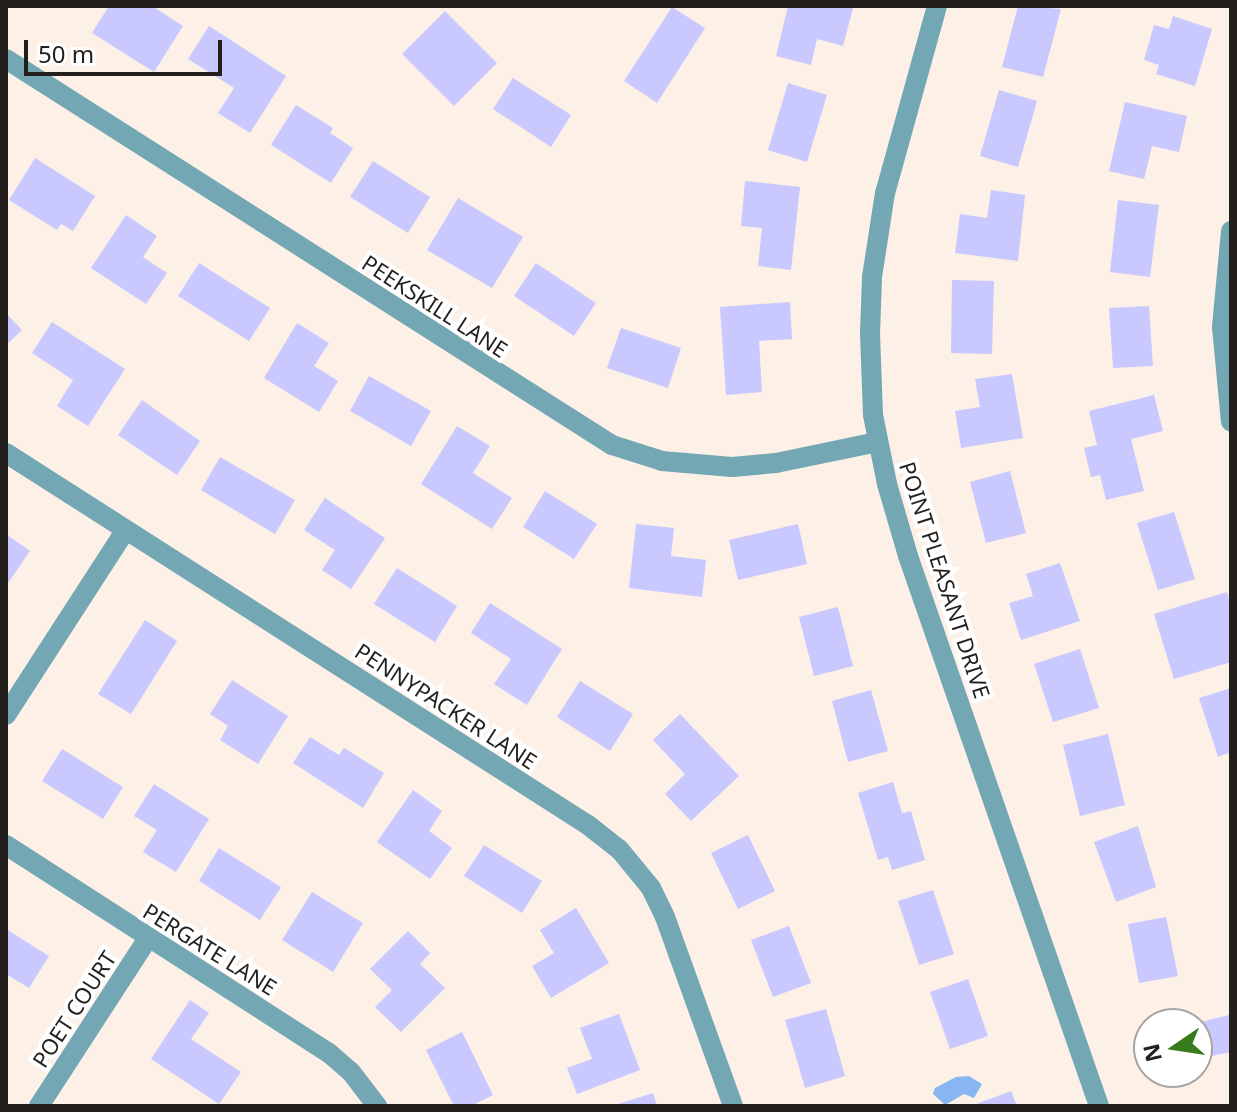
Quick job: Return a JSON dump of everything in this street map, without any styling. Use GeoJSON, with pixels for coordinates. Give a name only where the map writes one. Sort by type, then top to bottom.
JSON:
{"type":"FeatureCollection","features":[{"type":"Feature","properties":{"kind":"street","name":"POINT PLEASANT DRIVE"},"geometry":{"type":"LineString","coordinates":[[937,6],[885,193],[872,277],[870,333],[877,442],[908,556],[1099,1106]]}},
{"type":"Feature","properties":{"kind":"street","name":"PEEKSKILL LANE"},"geometry":{"type":"LineString","coordinates":[[6,59],[612,445],[662,461],[732,467],[776,463],[877,442]]}},
{"type":"Feature","properties":{"kind":"street"},"geometry":{"type":"LineString","coordinates":[[1231,231],[1222,327],[1231,422]]}},
{"type":"Feature","properties":{"kind":"street","name":"PENNYPACKER LANE"},"geometry":{"type":"LineString","coordinates":[[6,453],[588,825],[619,849],[651,888],[665,917],[733,1106]]}},
{"type":"Feature","properties":{"kind":"street"},"geometry":{"type":"LineString","coordinates":[[6,715],[125,531]]}},
{"type":"Feature","properties":{"kind":"street","name":"PERGATE LANE"},"geometry":{"type":"LineString","coordinates":[[6,845],[329,1053],[351,1072],[377,1106]]}},
{"type":"Feature","properties":{"kind":"street","name":"POET COURT"},"geometry":{"type":"LineString","coordinates":[[39,1106],[148,938]]}},
{"type":"Feature","properties":{"kind":"water"},"geometry":{"type":"Polygon","coordinates":[[[969,1076],[982,1084],[974,1098],[964,1094],[945,1105],[933,1094],[935,1088],[956,1077],[969,1076]]]}},
{"type":"Feature","properties":{"kind":"building"},"geometry":{"type":"Polygon","coordinates":[[[109,6],[152,6],[183,26],[154,72],[92,33],[109,6]]]}},
{"type":"Feature","properties":{"kind":"building"},"geometry":{"type":"Polygon","coordinates":[[[788,6],[853,8],[843,46],[817,39],[811,65],[776,56],[788,6]]]}},
{"type":"Feature","properties":{"kind":"building"},"geometry":{"type":"Polygon","coordinates":[[[1018,6],[1061,9],[1043,77],[1002,67],[1018,6]]]}},
{"type":"Feature","properties":{"kind":"building"},"geometry":{"type":"Polygon","coordinates":[[[672,7],[705,28],[657,103],[624,81],[672,7]]]}},
{"type":"Feature","properties":{"kind":"building"},"geometry":{"type":"Polygon","coordinates":[[[445,11],[497,63],[454,106],[402,54],[445,11]]]}},
{"type":"Feature","properties":{"kind":"building"},"geometry":{"type":"Polygon","coordinates":[[[1173,16],[1212,29],[1195,86],[1156,74],[1159,65],[1144,60],[1154,25],[1169,29],[1173,16]]]}},
{"type":"Feature","properties":{"kind":"building"},"geometry":{"type":"Polygon","coordinates":[[[209,26],[286,76],[250,133],[218,113],[234,88],[188,59],[209,26]]]}},
{"type":"Feature","properties":{"kind":"building"},"geometry":{"type":"Polygon","coordinates":[[[513,78],[571,115],[551,147],[493,109],[513,78]]]}},
{"type":"Feature","properties":{"kind":"building"},"geometry":{"type":"Polygon","coordinates":[[[788,83],[827,95],[807,162],[768,150],[788,83]]]}},
{"type":"Feature","properties":{"kind":"building"},"geometry":{"type":"Polygon","coordinates":[[[999,90],[1037,101],[1018,167],[980,156],[999,90]]]}},
{"type":"Feature","properties":{"kind":"building"},"geometry":{"type":"Polygon","coordinates":[[[1125,102],[1187,116],[1179,152],[1152,146],[1144,179],[1109,171],[1125,102]]]}},
{"type":"Feature","properties":{"kind":"building"},"geometry":{"type":"Polygon","coordinates":[[[296,105],[333,128],[330,133],[353,148],[331,183],[271,145],[296,105]]]}},
{"type":"Feature","properties":{"kind":"building"},"geometry":{"type":"Polygon","coordinates":[[[35,158],[95,196],[73,231],[61,224],[57,230],[9,200],[35,158]]]}},
{"type":"Feature","properties":{"kind":"building"},"geometry":{"type":"Polygon","coordinates":[[[373,161],[430,197],[408,233],[350,197],[373,161]]]}},
{"type":"Feature","properties":{"kind":"building"},"geometry":{"type":"Polygon","coordinates":[[[745,181],[800,187],[791,270],[758,266],[762,228],[741,226],[745,181]]]}},
{"type":"Feature","properties":{"kind":"building"},"geometry":{"type":"Polygon","coordinates":[[[991,190],[1025,195],[1018,261],[955,253],[960,214],[987,218],[991,190]]]}},
{"type":"Feature","properties":{"kind":"building"},"geometry":{"type":"Polygon","coordinates":[[[458,198],[523,237],[492,288],[427,250],[458,198]]]}},
{"type":"Feature","properties":{"kind":"building"},"geometry":{"type":"Polygon","coordinates":[[[1118,200],[1159,205],[1150,277],[1110,272],[1118,200]]]}},
{"type":"Feature","properties":{"kind":"building"},"geometry":{"type":"Polygon","coordinates":[[[126,215],[157,236],[143,257],[167,273],[146,304],[91,268],[126,215]]]}},
{"type":"Feature","properties":{"kind":"building"},"geometry":{"type":"Polygon","coordinates":[[[199,263],[270,308],[249,341],[178,296],[199,263]]]}},
{"type":"Feature","properties":{"kind":"building"},"geometry":{"type":"Polygon","coordinates":[[[536,263],[596,303],[574,336],[514,296],[536,263]]]}},
{"type":"Feature","properties":{"kind":"building"},"geometry":{"type":"Polygon","coordinates":[[[952,280],[994,281],[992,354],[951,353],[952,280]]]}},
{"type":"Feature","properties":{"kind":"building"},"geometry":{"type":"Polygon","coordinates":[[[790,302],[792,339],[759,341],[762,392],[726,395],[720,307],[790,302]]]}},
{"type":"Feature","properties":{"kind":"building"},"geometry":{"type":"Polygon","coordinates":[[[1149,306],[1153,366],[1113,368],[1109,308],[1149,306]]]}},
{"type":"Feature","properties":{"kind":"building"},"geometry":{"type":"Polygon","coordinates":[[[6,313],[22,330],[6,345],[6,313]]]}},
{"type":"Feature","properties":{"kind":"building"},"geometry":{"type":"Polygon","coordinates":[[[52,322],[125,369],[88,426],[57,406],[73,380],[32,353],[52,322]]]}},
{"type":"Feature","properties":{"kind":"building"},"geometry":{"type":"Polygon","coordinates":[[[297,323],[329,343],[314,366],[338,381],[319,412],[264,378],[297,323]]]}},
{"type":"Feature","properties":{"kind":"building"},"geometry":{"type":"Polygon","coordinates":[[[621,328],[681,348],[668,388],[607,368],[621,328]]]}},
{"type":"Feature","properties":{"kind":"building"},"geometry":{"type":"Polygon","coordinates":[[[1012,374],[1023,438],[961,448],[955,411],[980,407],[975,379],[1012,374]]]}},
{"type":"Feature","properties":{"kind":"building"},"geometry":{"type":"Polygon","coordinates":[[[369,376],[431,411],[411,446],[350,411],[369,376]]]}},
{"type":"Feature","properties":{"kind":"building"},"geometry":{"type":"Polygon","coordinates":[[[1154,395],[1163,431],[1131,439],[1144,491],[1106,500],[1100,475],[1091,477],[1084,448],[1097,445],[1089,411],[1154,395]]]}},
{"type":"Feature","properties":{"kind":"building"},"geometry":{"type":"Polygon","coordinates":[[[142,400],[200,441],[177,475],[118,435],[142,400]]]}},
{"type":"Feature","properties":{"kind":"building"},"geometry":{"type":"Polygon","coordinates":[[[457,426],[490,446],[473,473],[512,498],[492,529],[421,484],[457,426]]]}},
{"type":"Feature","properties":{"kind":"building"},"geometry":{"type":"Polygon","coordinates":[[[220,457],[295,500],[275,534],[201,490],[220,457]]]}},
{"type":"Feature","properties":{"kind":"building"},"geometry":{"type":"Polygon","coordinates":[[[1010,471],[1026,533],[986,543],[970,482],[1010,471]]]}},
{"type":"Feature","properties":{"kind":"building"},"geometry":{"type":"Polygon","coordinates":[[[545,491],[597,524],[574,559],[523,527],[545,491]]]}},
{"type":"Feature","properties":{"kind":"building"},"geometry":{"type":"Polygon","coordinates":[[[325,498],[385,538],[351,589],[322,570],[335,550],[304,530],[325,498]]]}},
{"type":"Feature","properties":{"kind":"building"},"geometry":{"type":"Polygon","coordinates":[[[1174,512],[1195,579],[1158,590],[1137,523],[1174,512]]]}},
{"type":"Feature","properties":{"kind":"building"},"geometry":{"type":"Polygon","coordinates":[[[636,524],[674,528],[671,556],[706,560],[702,597],[629,588],[636,524]]]}},
{"type":"Feature","properties":{"kind":"building"},"geometry":{"type":"Polygon","coordinates":[[[798,524],[807,564],[738,580],[729,540],[798,524]]]}},
{"type":"Feature","properties":{"kind":"building"},"geometry":{"type":"Polygon","coordinates":[[[6,534],[30,551],[6,586],[6,534]]]}},
{"type":"Feature","properties":{"kind":"building"},"geometry":{"type":"Polygon","coordinates":[[[1060,563],[1080,621],[1021,640],[1009,603],[1033,596],[1026,574],[1060,563]]]}},
{"type":"Feature","properties":{"kind":"building"},"geometry":{"type":"Polygon","coordinates":[[[397,568],[457,606],[435,642],[374,604],[397,568]]]}},
{"type":"Feature","properties":{"kind":"building"},"geometry":{"type":"Polygon","coordinates":[[[1227,592],[1231,606],[1231,662],[1174,679],[1154,614],[1227,592]]]}},
{"type":"Feature","properties":{"kind":"building"},"geometry":{"type":"Polygon","coordinates":[[[490,603],[562,649],[527,705],[494,684],[511,659],[471,633],[490,603]]]}},
{"type":"Feature","properties":{"kind":"building"},"geometry":{"type":"Polygon","coordinates":[[[838,607],[853,666],[814,676],[799,617],[838,607]]]}},
{"type":"Feature","properties":{"kind":"building"},"geometry":{"type":"Polygon","coordinates":[[[145,620],[177,641],[131,714],[98,694],[145,620]]]}},
{"type":"Feature","properties":{"kind":"building"},"geometry":{"type":"Polygon","coordinates":[[[1080,649],[1099,708],[1053,722],[1034,664],[1080,649]]]}},
{"type":"Feature","properties":{"kind":"building"},"geometry":{"type":"Polygon","coordinates":[[[232,680],[288,716],[258,764],[220,740],[228,726],[210,714],[232,680]]]}},
{"type":"Feature","properties":{"kind":"building"},"geometry":{"type":"Polygon","coordinates":[[[580,681],[633,714],[610,751],[557,717],[580,681]]]}},
{"type":"Feature","properties":{"kind":"building"},"geometry":{"type":"Polygon","coordinates":[[[1231,688],[1231,752],[1218,757],[1199,698],[1231,688]]]}},
{"type":"Feature","properties":{"kind":"building"},"geometry":{"type":"Polygon","coordinates":[[[871,690],[888,751],[848,762],[832,701],[871,690]]]}},
{"type":"Feature","properties":{"kind":"building"},"geometry":{"type":"Polygon","coordinates":[[[680,714],[739,776],[691,821],[665,794],[685,774],[653,740],[680,714]]]}},
{"type":"Feature","properties":{"kind":"building"},"geometry":{"type":"Polygon","coordinates":[[[1108,734],[1125,805],[1080,816],[1063,745],[1108,734]]]}},
{"type":"Feature","properties":{"kind":"building"},"geometry":{"type":"Polygon","coordinates":[[[310,737],[339,755],[344,748],[384,773],[363,808],[293,763],[310,737]]]}},
{"type":"Feature","properties":{"kind":"building"},"geometry":{"type":"Polygon","coordinates":[[[62,749],[123,787],[103,819],[42,781],[62,749]]]}},
{"type":"Feature","properties":{"kind":"building"},"geometry":{"type":"Polygon","coordinates":[[[893,782],[902,813],[911,811],[925,860],[892,870],[888,857],[878,860],[858,793],[893,782]]]}},
{"type":"Feature","properties":{"kind":"building"},"geometry":{"type":"Polygon","coordinates":[[[154,784],[209,819],[176,872],[143,852],[157,830],[134,816],[154,784]]]}},
{"type":"Feature","properties":{"kind":"building"},"geometry":{"type":"Polygon","coordinates":[[[413,790],[442,811],[429,831],[452,848],[430,879],[377,842],[413,790]]]}},
{"type":"Feature","properties":{"kind":"building"},"geometry":{"type":"Polygon","coordinates":[[[1138,826],[1156,887],[1116,902],[1094,842],[1138,826]]]}},
{"type":"Feature","properties":{"kind":"building"},"geometry":{"type":"Polygon","coordinates":[[[748,835],[775,891],[738,909],[711,853],[748,835]]]}},
{"type":"Feature","properties":{"kind":"building"},"geometry":{"type":"Polygon","coordinates":[[[484,845],[542,881],[522,913],[464,876],[484,845]]]}},
{"type":"Feature","properties":{"kind":"building"},"geometry":{"type":"Polygon","coordinates":[[[219,848],[281,887],[260,920],[199,881],[219,848]]]}},
{"type":"Feature","properties":{"kind":"building"},"geometry":{"type":"Polygon","coordinates":[[[933,890],[954,954],[919,965],[898,901],[933,890]]]}},
{"type":"Feature","properties":{"kind":"building"},"geometry":{"type":"Polygon","coordinates":[[[312,892],[363,923],[333,972],[282,940],[312,892]]]}},
{"type":"Feature","properties":{"kind":"building"},"geometry":{"type":"Polygon","coordinates":[[[576,908],[609,963],[551,998],[532,966],[554,953],[540,930],[576,908]]]}},
{"type":"Feature","properties":{"kind":"building"},"geometry":{"type":"Polygon","coordinates":[[[1166,917],[1178,976],[1139,983],[1128,924],[1166,917]]]}},
{"type":"Feature","properties":{"kind":"building"},"geometry":{"type":"Polygon","coordinates":[[[789,926],[811,983],[773,997],[751,940],[789,926]]]}},
{"type":"Feature","properties":{"kind":"building"},"geometry":{"type":"Polygon","coordinates":[[[6,929],[49,956],[29,988],[6,974],[6,929]]]}},
{"type":"Feature","properties":{"kind":"building"},"geometry":{"type":"Polygon","coordinates":[[[408,931],[430,953],[420,964],[445,988],[401,1032],[375,1007],[392,990],[370,969],[408,931]]]}},
{"type":"Feature","properties":{"kind":"building"},"geometry":{"type":"Polygon","coordinates":[[[968,979],[988,1036],[950,1049],[930,992],[968,979]]]}},
{"type":"Feature","properties":{"kind":"building"},"geometry":{"type":"Polygon","coordinates":[[[190,1000],[209,1013],[191,1039],[241,1072],[219,1104],[151,1059],[190,1000]]]}},
{"type":"Feature","properties":{"kind":"building"},"geometry":{"type":"Polygon","coordinates":[[[826,1009],[845,1076],[805,1088],[785,1020],[826,1009]]]}},
{"type":"Feature","properties":{"kind":"building"},"geometry":{"type":"Polygon","coordinates":[[[619,1014],[640,1070],[577,1094],[567,1068],[592,1059],[580,1028],[619,1014]]]}},
{"type":"Feature","properties":{"kind":"building"},"geometry":{"type":"Polygon","coordinates":[[[1229,1015],[1231,1052],[1213,1056],[1213,1019],[1229,1015]]]}},
{"type":"Feature","properties":{"kind":"building"},"geometry":{"type":"Polygon","coordinates":[[[462,1032],[493,1095],[471,1106],[454,1106],[426,1050],[462,1032]]]}},
{"type":"Feature","properties":{"kind":"building"},"geometry":{"type":"Polygon","coordinates":[[[1011,1091],[1017,1106],[971,1106],[1011,1091]]]}},
{"type":"Feature","properties":{"kind":"building"},"geometry":{"type":"Polygon","coordinates":[[[653,1093],[657,1106],[615,1106],[615,1105],[653,1093]]]}}]}
